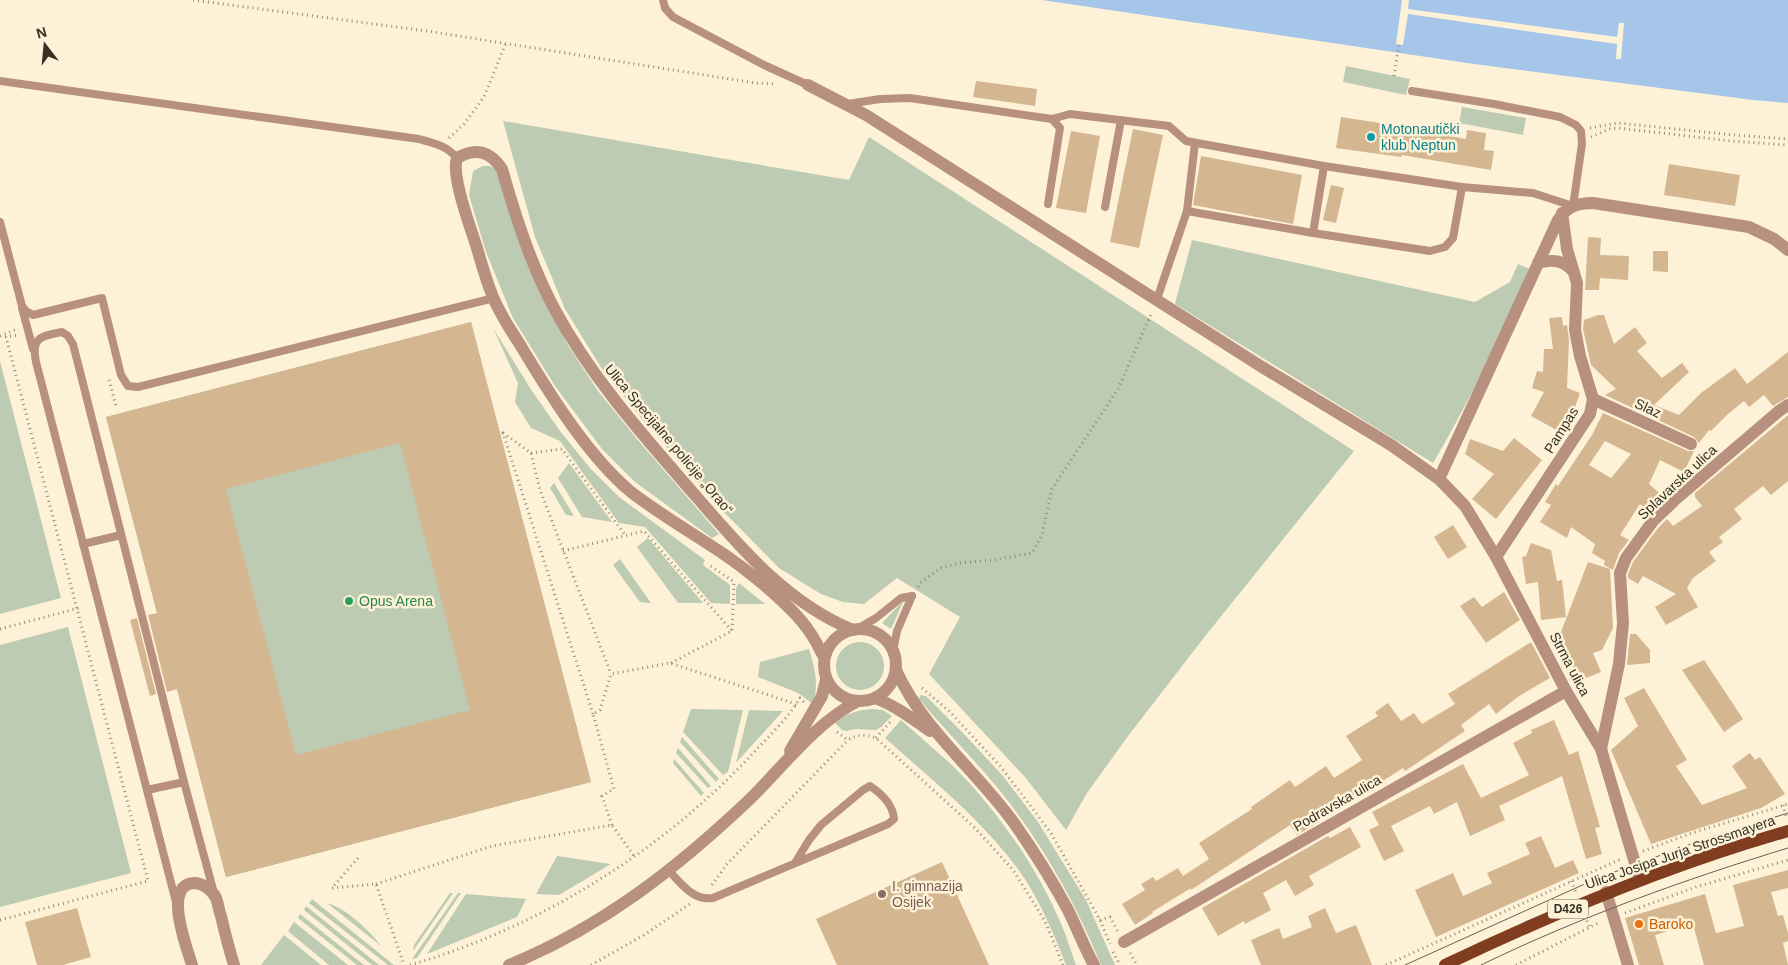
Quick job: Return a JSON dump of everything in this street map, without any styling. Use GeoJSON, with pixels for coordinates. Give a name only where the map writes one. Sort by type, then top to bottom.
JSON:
{"type":"FeatureCollection","features":[{"type":"Feature","properties":{"kind":"main road","name":"Ulica Josipa Jurja Strossmayera"},"geometry":{"type":"LineString","coordinates":[[1445,965],[1606,892],[1788,831]]}},
{"type":"Feature","properties":{"kind":"street","name":"Strma ulica"},"geometry":{"type":"LineString","coordinates":[[808,86],[874,120],[1262,367],[1391,445],[1439,479],[1465,506],[1496,557],[1566,691],[1601,749],[1640,880]]}},
{"type":"Feature","properties":{"kind":"street","name":"Ulica Specijalne policije „Orao“"},"geometry":{"type":"LineString","coordinates":[[457,158],[475,151],[488,154],[496,160],[502,169],[520,232],[532,263],[554,308],[573,343],[636,428],[751,558],[818,614],[855,630]]}},
{"type":"Feature","properties":{"kind":"street"},"geometry":{"type":"LineString","coordinates":[[457,158],[455,164],[456,173],[469,223],[494,298],[529,360],[563,411],[603,465],[630,491],[727,556],[758,581],[808,629],[824,657]]}},
{"type":"Feature","properties":{"kind":"street"},"geometry":{"type":"LineString","coordinates":[[1439,479],[1538,263],[1568,210],[1583,203],[1594,203],[1749,226],[1762,232],[1788,250]]}},
{"type":"Feature","properties":{"kind":"street","name":"Pampas"},"geometry":{"type":"LineString","coordinates":[[1496,557],[1590,414],[1593,398],[1580,356],[1575,330],[1578,294],[1575,273],[1567,249],[1568,210]]}},
{"type":"Feature","properties":{"kind":"street"},"geometry":{"type":"LineString","coordinates":[[1538,263],[1553,260],[1561,261],[1568,265],[1575,273]]}},
{"type":"Feature","properties":{"kind":"street","name":"Slaz"},"geometry":{"type":"LineString","coordinates":[[1593,398],[1691,444]]}},
{"type":"Feature","properties":{"kind":"street","name":"Splavarska ulica"},"geometry":{"type":"LineString","coordinates":[[1601,749],[1618,664],[1623,623],[1620,573],[1626,558],[1653,520],[1779,410],[1788,405]]}},
{"type":"Feature","properties":{"kind":"street"},"geometry":{"type":"LineString","coordinates":[[508,965],[576,934],[669,871],[718,829],[826,723],[843,709],[858,701],[875,698],[885,691],[892,682],[896,670],[896,660],[887,641],[878,634],[868,630],[855,630],[836,637],[824,657],[826,680],[822,696],[781,766]]}},
{"type":"Feature","properties":{"kind":"street"},"geometry":{"type":"LineString","coordinates":[[896,670],[903,686],[939,737],[977,777],[1013,822],[1040,862],[1068,910],[1083,946],[1094,965]]}},
{"type":"Feature","properties":{"kind":"street"},"geometry":{"type":"LineString","coordinates":[[826,680],[833,690],[842,697],[858,701]]}},
{"type":"Feature","properties":{"kind":"street","name":"Podravska ulica"},"geometry":{"type":"LineString","coordinates":[[1124,942],[1566,691]]}},
{"type":"Feature","properties":{"kind":"street"},"geometry":{"type":"LineString","coordinates":[[875,698],[901,710],[939,737]]}},
{"type":"Feature","properties":{"kind":"street"},"geometry":{"type":"LineString","coordinates":[[192,965],[177,907],[178,896],[184,887],[192,883],[207,887],[216,898],[234,965]]}},
{"type":"Feature","properties":{"kind":"street"},"geometry":{"type":"LineString","coordinates":[[1606,892],[1628,965]]}},
{"type":"Feature","properties":{"kind":"street"},"geometry":{"type":"LineString","coordinates":[[1083,946],[1088,965]]}},
{"type":"Feature","properties":{"kind":"lane"},"geometry":{"type":"LineString","coordinates":[[664,0],[665,8],[673,17],[808,86]]}},
{"type":"Feature","properties":{"kind":"lane"},"geometry":{"type":"LineString","coordinates":[[0,81],[419,139],[441,145],[451,150],[457,158]]}},
{"type":"Feature","properties":{"kind":"lane"},"geometry":{"type":"LineString","coordinates":[[846,104],[880,98],[910,98],[1052,119],[1070,114],[1169,126],[1186,141],[1195,143],[1324,166],[1462,187],[1533,193],[1568,210],[1582,144],[1581,131],[1576,125],[1560,117],[1412,91]]}},
{"type":"Feature","properties":{"kind":"lane"},"geometry":{"type":"LineString","coordinates":[[1048,204],[1060,128],[1052,119]]}},
{"type":"Feature","properties":{"kind":"lane"},"geometry":{"type":"LineString","coordinates":[[1105,206],[1121,120]]}},
{"type":"Feature","properties":{"kind":"lane"},"geometry":{"type":"LineString","coordinates":[[1157,299],[1187,210],[1195,143]]}},
{"type":"Feature","properties":{"kind":"lane"},"geometry":{"type":"LineString","coordinates":[[1313,233],[1324,166]]}},
{"type":"Feature","properties":{"kind":"lane"},"geometry":{"type":"LineString","coordinates":[[1187,210],[1313,233],[1430,251],[1445,247],[1453,238],[1462,187]]}},
{"type":"Feature","properties":{"kind":"lane"},"geometry":{"type":"LineString","coordinates":[[0,222],[177,907]]}},
{"type":"Feature","properties":{"kind":"lane"},"geometry":{"type":"LineString","coordinates":[[22,306],[33,315],[102,298],[121,375],[128,386],[138,388],[494,298]]}},
{"type":"Feature","properties":{"kind":"lane"},"geometry":{"type":"LineString","coordinates":[[33,349],[41,337],[62,332],[68,336],[73,344],[184,782],[216,898]]}},
{"type":"Feature","properties":{"kind":"lane"},"geometry":{"type":"LineString","coordinates":[[83,544],[121,535]]}},
{"type":"Feature","properties":{"kind":"lane"},"geometry":{"type":"LineString","coordinates":[[855,630],[876,618],[901,598],[912,596]]}},
{"type":"Feature","properties":{"kind":"lane"},"geometry":{"type":"LineString","coordinates":[[893,651],[897,631],[912,596]]}},
{"type":"Feature","properties":{"kind":"lane"},"geometry":{"type":"LineString","coordinates":[[147,790],[184,782]]}},
{"type":"Feature","properties":{"kind":"lane"},"geometry":{"type":"LineString","coordinates":[[669,871],[693,895],[704,899],[713,898],[888,824],[894,819],[890,804],[879,792],[870,786],[863,790],[821,825],[795,863]]}},
{"type":"Feature","properties":{"kind":"path"},"geometry":{"type":"LineString","coordinates":[[193,0],[427,31],[754,83],[781,84]]}},
{"type":"Feature","properties":{"kind":"path"},"geometry":{"type":"LineString","coordinates":[[441,145],[464,124],[484,98],[506,44]]}},
{"type":"Feature","properties":{"kind":"path"},"geometry":{"type":"LineString","coordinates":[[1394,76],[1399,44]]}},
{"type":"Feature","properties":{"kind":"path"},"geometry":{"type":"LineString","coordinates":[[1581,131],[1618,123],[1788,139]]}},
{"type":"Feature","properties":{"kind":"path"},"geometry":{"type":"LineString","coordinates":[[1582,144],[1599,133],[1618,128],[1730,141],[1788,145]]}},
{"type":"Feature","properties":{"kind":"path"},"geometry":{"type":"LineString","coordinates":[[912,596],[920,583],[941,568],[959,562],[994,560],[1032,553],[1042,535],[1052,489],[1118,389],[1157,299]]}},
{"type":"Feature","properties":{"kind":"path"},"geometry":{"type":"LineString","coordinates":[[3,336],[27,326]]}},
{"type":"Feature","properties":{"kind":"path"},"geometry":{"type":"LineString","coordinates":[[3,336],[29,334]]}},
{"type":"Feature","properties":{"kind":"path"},"geometry":{"type":"LineString","coordinates":[[0,920],[148,881],[78,608],[3,336]]}},
{"type":"Feature","properties":{"kind":"path"},"geometry":{"type":"LineString","coordinates":[[107,371],[116,406]]}},
{"type":"Feature","properties":{"kind":"path"},"geometry":{"type":"LineString","coordinates":[[592,714],[600,710],[610,674],[540,490],[531,453],[503,433],[614,789],[602,796],[612,825],[634,856]]}},
{"type":"Feature","properties":{"kind":"path"},"geometry":{"type":"LineString","coordinates":[[531,453],[562,449],[625,535]]}},
{"type":"Feature","properties":{"kind":"path"},"geometry":{"type":"LineString","coordinates":[[563,551],[644,530],[732,631]]}},
{"type":"Feature","properties":{"kind":"path"},"geometry":{"type":"LineString","coordinates":[[708,564],[734,582],[732,631]]}},
{"type":"Feature","properties":{"kind":"path"},"geometry":{"type":"LineString","coordinates":[[0,629],[78,608]]}},
{"type":"Feature","properties":{"kind":"path"},"geometry":{"type":"LineString","coordinates":[[610,674],[670,663],[732,631]]}},
{"type":"Feature","properties":{"kind":"path"},"geometry":{"type":"LineString","coordinates":[[670,663],[790,702],[796,706]]}},
{"type":"Feature","properties":{"kind":"path"},"geometry":{"type":"LineString","coordinates":[[410,965],[462,948],[541,913],[600,879],[634,856],[710,797],[738,770],[796,706],[800,698],[814,711]]}},
{"type":"Feature","properties":{"kind":"path"},"geometry":{"type":"LineString","coordinates":[[826,723],[848,740]]}},
{"type":"Feature","properties":{"kind":"path"},"geometry":{"type":"LineString","coordinates":[[591,965],[644,935],[708,890],[727,864],[848,740],[856,735],[866,735],[876,738],[940,795],[992,846],[1013,870],[1034,902],[1052,937],[1063,965]]}},
{"type":"Feature","properties":{"kind":"path"},"geometry":{"type":"LineString","coordinates":[[1386,965],[1633,854],[1788,804]]}},
{"type":"Feature","properties":{"kind":"path"},"geometry":{"type":"LineString","coordinates":[[1783,805],[1788,822]]}},
{"type":"Feature","properties":{"kind":"path"},"geometry":{"type":"LineString","coordinates":[[358,858],[332,888],[376,884],[492,846],[612,825]]}},
{"type":"Feature","properties":{"kind":"path"},"geometry":{"type":"LineString","coordinates":[[1516,965],[1614,917],[1696,887],[1788,860]]}},
{"type":"Feature","properties":{"kind":"path"},"geometry":{"type":"LineString","coordinates":[[376,884],[404,965]]}},
{"type":"Feature","properties":{"kind":"path"},"geometry":{"type":"LineString","coordinates":[[1100,920],[1110,916],[1114,925]]}},
{"type":"Feature","properties":{"kind":"green space"},"geometry":{"type":"Polygon","coordinates":[[[1346,66],[1410,79],[1406,95],[1343,82],[1346,66]]]}},
{"type":"Feature","properties":{"kind":"green space"},"geometry":{"type":"Polygon","coordinates":[[[1462,107],[1526,118],[1523,135],[1459,123],[1462,107]]]}},
{"type":"Feature","properties":{"kind":"green space"},"geometry":{"type":"Polygon","coordinates":[[[503,121],[849,180],[869,137],[1354,451],[1206,635],[1128,736],[1087,793],[1066,830],[1025,777],[929,674],[960,617],[897,578],[864,604],[843,602],[821,594],[779,568],[722,510],[642,419],[602,369],[565,309],[535,237],[503,121]]]}},
{"type":"Feature","properties":{"kind":"green space"},"geometry":{"type":"Polygon","coordinates":[[[483,166],[490,166],[496,169],[549,310],[569,347],[598,391],[719,534],[712,538],[635,482],[602,449],[555,386],[513,318],[486,252],[469,195],[473,171],[483,166]]]}},
{"type":"Feature","properties":{"kind":"green space"},"geometry":{"type":"Polygon","coordinates":[[[1192,240],[1475,302],[1510,282],[1518,264],[1530,269],[1508,319],[1460,415],[1433,463],[1175,304],[1192,240]]]}},
{"type":"Feature","properties":{"kind":"green space","name":"Opus Arena"},"geometry":{"type":"Polygon","coordinates":[[[471,322],[591,782],[226,877],[106,417],[471,322]]]}},
{"type":"Feature","properties":{"kind":"green space"},"geometry":{"type":"Polygon","coordinates":[[[493,328],[532,391],[560,431],[590,468],[619,497],[705,560],[703,565],[730,585],[730,604],[711,603],[645,527],[619,523],[560,441],[531,428],[515,402],[518,383],[493,328]]]}},
{"type":"Feature","properties":{"kind":"green space"},"geometry":{"type":"Polygon","coordinates":[[[0,361],[61,598],[0,614],[0,361]]]}},
{"type":"Feature","properties":{"kind":"green space"},"geometry":{"type":"Polygon","coordinates":[[[569,463],[612,522],[582,517],[558,478],[569,463]]]}},
{"type":"Feature","properties":{"kind":"green space"},"geometry":{"type":"Polygon","coordinates":[[[554,483],[574,516],[566,515],[550,488],[554,483]]]}},
{"type":"Feature","properties":{"kind":"green space"},"geometry":{"type":"Polygon","coordinates":[[[648,538],[703,603],[678,603],[637,547],[648,538]]]}},
{"type":"Feature","properties":{"kind":"green space"},"geometry":{"type":"Polygon","coordinates":[[[620,559],[651,603],[640,602],[613,565],[620,559]]]}},
{"type":"Feature","properties":{"kind":"green space"},"geometry":{"type":"Polygon","coordinates":[[[739,583],[765,604],[736,604],[736,588],[739,583]]]}},
{"type":"Feature","properties":{"kind":"green space"},"geometry":{"type":"Polygon","coordinates":[[[904,600],[891,629],[882,623],[904,600]]]}},
{"type":"Feature","properties":{"kind":"green space"},"geometry":{"type":"Polygon","coordinates":[[[68,627],[131,873],[0,907],[0,645],[68,627]]]}},
{"type":"Feature","properties":{"kind":"green space"},"geometry":{"type":"Polygon","coordinates":[[[860,642],[869,644],[877,649],[882,657],[884,666],[882,675],[877,683],[869,688],[860,690],[851,688],[843,683],[838,675],[836,666],[838,657],[843,649],[851,644],[860,642]]]}},
{"type":"Feature","properties":{"kind":"green space"},"geometry":{"type":"Polygon","coordinates":[[[809,649],[816,676],[813,704],[798,693],[758,677],[760,662],[809,649]]]}},
{"type":"Feature","properties":{"kind":"green space"},"geometry":{"type":"Polygon","coordinates":[[[920,695],[926,696],[964,734],[1003,776],[1038,822],[1086,900],[1115,965],[1101,965],[1069,896],[1030,831],[990,779],[919,699],[920,695]]]}},
{"type":"Feature","properties":{"kind":"green space"},"geometry":{"type":"Polygon","coordinates":[[[691,709],[743,710],[728,772],[723,775],[683,732],[691,709]]]}},
{"type":"Feature","properties":{"kind":"green space"},"geometry":{"type":"Polygon","coordinates":[[[872,709],[883,710],[892,716],[876,730],[855,729],[847,731],[842,730],[835,723],[852,713],[872,709]]]}},
{"type":"Feature","properties":{"kind":"green space"},"geometry":{"type":"Polygon","coordinates":[[[749,710],[783,711],[736,763],[749,710]]]}},
{"type":"Feature","properties":{"kind":"green space"},"geometry":{"type":"Polygon","coordinates":[[[901,720],[952,765],[967,781],[997,816],[1025,855],[1048,896],[1076,965],[1066,965],[1039,903],[1018,869],[1004,851],[972,816],[885,738],[901,720]]]}},
{"type":"Feature","properties":{"kind":"green space"},"geometry":{"type":"Polygon","coordinates":[[[682,737],[719,779],[716,782],[680,742],[682,737]]]}},
{"type":"Feature","properties":{"kind":"green space"},"geometry":{"type":"Polygon","coordinates":[[[678,748],[711,786],[708,788],[676,753],[678,748]]]}},
{"type":"Feature","properties":{"kind":"green space"},"geometry":{"type":"Polygon","coordinates":[[[674,759],[704,793],[701,796],[673,763],[674,759]]]}},
{"type":"Feature","properties":{"kind":"green space"},"geometry":{"type":"Polygon","coordinates":[[[557,856],[611,864],[559,895],[536,894],[557,856]]]}},
{"type":"Feature","properties":{"kind":"green space"},"geometry":{"type":"Polygon","coordinates":[[[450,893],[453,893],[413,951],[414,945],[450,893]]]}},
{"type":"Feature","properties":{"kind":"green space"},"geometry":{"type":"Polygon","coordinates":[[[458,893],[461,893],[417,958],[412,959],[458,893]]]}},
{"type":"Feature","properties":{"kind":"green space"},"geometry":{"type":"Polygon","coordinates":[[[466,894],[526,899],[517,917],[427,954],[466,894]]]}},
{"type":"Feature","properties":{"kind":"green space"},"geometry":{"type":"Polygon","coordinates":[[[312,899],[394,965],[388,965],[309,903],[312,899]]]}},
{"type":"Feature","properties":{"kind":"green space"},"geometry":{"type":"Polygon","coordinates":[[[327,903],[357,920],[381,946],[327,903]]]}},
{"type":"Feature","properties":{"kind":"green space"},"geometry":{"type":"Polygon","coordinates":[[[306,906],[379,965],[372,965],[304,910],[306,906]]]}},
{"type":"Feature","properties":{"kind":"green space"},"geometry":{"type":"Polygon","coordinates":[[[300,914],[364,965],[357,965],[298,918],[300,914]]]}},
{"type":"Feature","properties":{"kind":"green space"},"geometry":{"type":"Polygon","coordinates":[[[294,922],[348,965],[329,965],[288,931],[294,922]]]}},
{"type":"Feature","properties":{"kind":"green space"},"geometry":{"type":"Polygon","coordinates":[[[284,935],[321,965],[261,965],[284,935]]]}},
{"type":"Feature","properties":{"kind":"water"},"geometry":{"type":"Polygon","coordinates":[[[1042,0],[1788,0],[1788,103],[1474,64],[1042,0]]]}},
{"type":"Feature","properties":{"kind":"pier"},"geometry":{"type":"Polygon","coordinates":[[[1402,0],[1409,0],[1408,9],[1617,37],[1619,23],[1624,23],[1621,59],[1616,59],[1617,44],[1408,14],[1403,45],[1396,44],[1402,0]]]}},
{"type":"Feature","properties":{"kind":"building"},"geometry":{"type":"Polygon","coordinates":[[[976,81],[1037,89],[1035,106],[973,97],[976,81]]]}},
{"type":"Feature","properties":{"kind":"building"},"geometry":{"type":"Polygon","coordinates":[[[1341,117],[1466,139],[1467,130],[1486,133],[1484,150],[1494,151],[1491,170],[1402,155],[1401,157],[1336,148],[1341,117]]]}},
{"type":"Feature","properties":{"kind":"building"},"geometry":{"type":"Polygon","coordinates":[[[1133,129],[1163,135],[1139,248],[1110,242],[1133,129]]]}},
{"type":"Feature","properties":{"kind":"building"},"geometry":{"type":"Polygon","coordinates":[[[1071,131],[1100,136],[1086,213],[1056,208],[1071,131]]]}},
{"type":"Feature","properties":{"kind":"building"},"geometry":{"type":"Polygon","coordinates":[[[1201,156],[1302,175],[1293,224],[1193,205],[1201,156]]]}},
{"type":"Feature","properties":{"kind":"building"},"geometry":{"type":"Polygon","coordinates":[[[1669,164],[1740,175],[1735,206],[1664,195],[1669,164]]]}},
{"type":"Feature","properties":{"kind":"building"},"geometry":{"type":"Polygon","coordinates":[[[1331,185],[1344,188],[1336,223],[1323,220],[1331,185]]]}},
{"type":"Feature","properties":{"kind":"building"},"geometry":{"type":"Polygon","coordinates":[[[1588,237],[1601,238],[1600,255],[1629,256],[1628,280],[1600,278],[1599,290],[1585,290],[1588,237]]]}},
{"type":"Feature","properties":{"kind":"building"},"geometry":{"type":"Polygon","coordinates":[[[1653,251],[1668,251],[1668,272],[1653,271],[1653,251]]]}},
{"type":"Feature","properties":{"kind":"building"},"geometry":{"type":"Polygon","coordinates":[[[1604,315],[1614,344],[1635,327],[1647,343],[1637,351],[1662,378],[1682,363],[1689,372],[1654,405],[1679,415],[1701,393],[1735,368],[1747,384],[1788,352],[1788,397],[1773,406],[1764,395],[1749,407],[1744,401],[1711,431],[1709,430],[1699,443],[1694,437],[1605,395],[1616,389],[1591,365],[1583,329],[1584,320],[1604,315]]]}},
{"type":"Feature","properties":{"kind":"building"},"geometry":{"type":"Polygon","coordinates":[[[1562,317],[1563,326],[1567,325],[1569,340],[1567,388],[1580,393],[1573,413],[1570,412],[1560,432],[1531,416],[1544,392],[1532,388],[1537,371],[1543,372],[1544,349],[1553,349],[1549,318],[1562,317]]]}},
{"type":"Feature","properties":{"kind":"building","name":"Opus Arena"},"geometry":{"type":"Polygon","coordinates":[[[471,322],[591,782],[226,877],[177,689],[167,692],[148,615],[157,613],[106,417],[471,322]],[[400,443],[226,489],[296,755],[470,710],[400,443]]]}},
{"type":"Feature","properties":{"kind":"building"},"geometry":{"type":"Polygon","coordinates":[[[1603,413],[1688,451],[1694,451],[1684,472],[1660,460],[1649,484],[1664,497],[1650,512],[1640,504],[1620,535],[1629,540],[1619,553],[1613,570],[1604,565],[1605,561],[1592,553],[1595,544],[1571,527],[1567,538],[1540,522],[1551,505],[1545,502],[1592,435],[1603,413]],[[1605,441],[1589,465],[1611,478],[1631,454],[1605,441]]]}},
{"type":"Feature","properties":{"kind":"building"},"geometry":{"type":"Polygon","coordinates":[[[1788,415],[1788,481],[1771,495],[1763,486],[1734,509],[1742,519],[1719,537],[1723,542],[1709,552],[1716,561],[1693,578],[1687,588],[1698,607],[1666,625],[1655,607],[1676,594],[1643,576],[1638,584],[1628,578],[1633,562],[1667,519],[1673,526],[1702,506],[1695,497],[1695,493],[1788,415]]]}},
{"type":"Feature","properties":{"kind":"building"},"geometry":{"type":"Polygon","coordinates":[[[1514,438],[1542,460],[1496,519],[1472,499],[1494,474],[1465,454],[1470,439],[1503,451],[1514,438]]]}},
{"type":"Feature","properties":{"kind":"building"},"geometry":{"type":"Polygon","coordinates":[[[1453,525],[1467,547],[1448,559],[1434,537],[1453,525]]]}},
{"type":"Feature","properties":{"kind":"building"},"geometry":{"type":"Polygon","coordinates":[[[1531,543],[1551,550],[1557,581],[1562,580],[1566,617],[1541,620],[1538,582],[1526,584],[1522,557],[1526,556],[1531,543]]]}},
{"type":"Feature","properties":{"kind":"building"},"geometry":{"type":"Polygon","coordinates":[[[1588,562],[1610,569],[1613,628],[1602,650],[1593,653],[1601,672],[1579,681],[1571,665],[1561,632],[1588,562]]]}},
{"type":"Feature","properties":{"kind":"building"},"geometry":{"type":"Polygon","coordinates":[[[1504,592],[1520,620],[1486,643],[1460,606],[1474,597],[1482,607],[1504,592]]]}},
{"type":"Feature","properties":{"kind":"building"},"geometry":{"type":"Polygon","coordinates":[[[137,618],[156,694],[150,696],[130,620],[137,618]]]}},
{"type":"Feature","properties":{"kind":"building"},"geometry":{"type":"Polygon","coordinates":[[[1630,634],[1636,634],[1650,650],[1650,663],[1627,665],[1630,634]]]}},
{"type":"Feature","properties":{"kind":"building"},"geometry":{"type":"Polygon","coordinates":[[[1531,642],[1550,678],[1519,696],[1496,714],[1489,704],[1461,725],[1465,731],[1405,771],[1403,768],[1347,804],[1343,798],[1315,817],[1319,822],[1297,835],[1290,825],[1191,890],[1191,888],[1152,912],[1135,925],[1122,904],[1145,890],[1141,884],[1153,877],[1156,881],[1178,868],[1183,876],[1209,859],[1199,843],[1252,809],[1251,807],[1290,780],[1295,787],[1326,766],[1334,778],[1362,760],[1346,736],[1378,716],[1375,712],[1388,703],[1401,721],[1414,713],[1422,724],[1455,704],[1448,694],[1531,642]]]}},
{"type":"Feature","properties":{"kind":"building"},"geometry":{"type":"Polygon","coordinates":[[[1704,660],[1743,719],[1724,732],[1682,670],[1704,660]]]}},
{"type":"Feature","properties":{"kind":"building"},"geometry":{"type":"Polygon","coordinates":[[[1644,688],[1687,760],[1676,766],[1702,805],[1747,788],[1732,766],[1750,753],[1755,760],[1760,757],[1785,794],[1761,808],[1651,844],[1611,750],[1638,726],[1624,698],[1644,688]]]}},
{"type":"Feature","properties":{"kind":"building"},"geometry":{"type":"Polygon","coordinates":[[[1554,720],[1569,755],[1578,751],[1600,827],[1595,828],[1602,854],[1586,859],[1562,776],[1499,806],[1505,820],[1470,836],[1457,802],[1434,814],[1430,806],[1391,826],[1404,851],[1384,861],[1369,830],[1379,825],[1372,812],[1463,764],[1481,798],[1529,775],[1513,743],[1532,733],[1531,730],[1554,720]]]}},
{"type":"Feature","properties":{"kind":"building"},"geometry":{"type":"Polygon","coordinates":[[[1350,827],[1361,847],[1309,876],[1314,885],[1295,896],[1286,880],[1263,893],[1271,910],[1245,924],[1244,921],[1218,936],[1202,908],[1328,836],[1330,838],[1350,827]]]}},
{"type":"Feature","properties":{"kind":"building"},"geometry":{"type":"Polygon","coordinates":[[[1541,836],[1555,868],[1573,860],[1579,873],[1436,937],[1415,890],[1453,873],[1463,896],[1492,883],[1487,873],[1530,854],[1525,843],[1541,836]]]}},
{"type":"Feature","properties":{"kind":"building"},"geometry":{"type":"Polygon","coordinates":[[[942,862],[989,965],[837,965],[816,919],[942,862]]]}},
{"type":"Feature","properties":{"kind":"building"},"geometry":{"type":"Polygon","coordinates":[[[1788,870],[1788,888],[1771,892],[1778,916],[1783,915],[1788,933],[1788,941],[1783,943],[1788,965],[1704,965],[1693,924],[1655,935],[1664,965],[1639,965],[1625,918],[1705,894],[1716,933],[1744,926],[1733,885],[1788,870]]]}},
{"type":"Feature","properties":{"kind":"building"},"geometry":{"type":"Polygon","coordinates":[[[77,908],[91,957],[63,965],[37,965],[25,922],[77,908]]]}},
{"type":"Feature","properties":{"kind":"building"},"geometry":{"type":"Polygon","coordinates":[[[1325,908],[1336,933],[1356,925],[1372,965],[1261,965],[1251,940],[1279,928],[1283,939],[1312,927],[1308,916],[1325,908]]]}},
{"type":"Feature","properties":{"kind":"tram line"},"geometry":{"type":"LineString","coordinates":[[1405,965],[1598,878],[1705,839],[1788,813]]}},
{"type":"Feature","properties":{"kind":"tram line"},"geometry":{"type":"LineString","coordinates":[[1481,965],[1556,931],[1632,900],[1788,848]]}},
{"type":"Feature","properties":{"kind":"place","name":"Motonautički klub Neptun"},"geometry":{"type":"Point","coordinates":[1371,137]}},
{"type":"Feature","properties":{"kind":"place","name":"Opus Arena"},"geometry":{"type":"Point","coordinates":[349,601]}},
{"type":"Feature","properties":{"kind":"place","name":"I. gimnazija Osijek"},"geometry":{"type":"Point","coordinates":[882,894]}},
{"type":"Feature","properties":{"kind":"place","name":"Baroko"},"geometry":{"type":"Point","coordinates":[1639,924]}}]}
